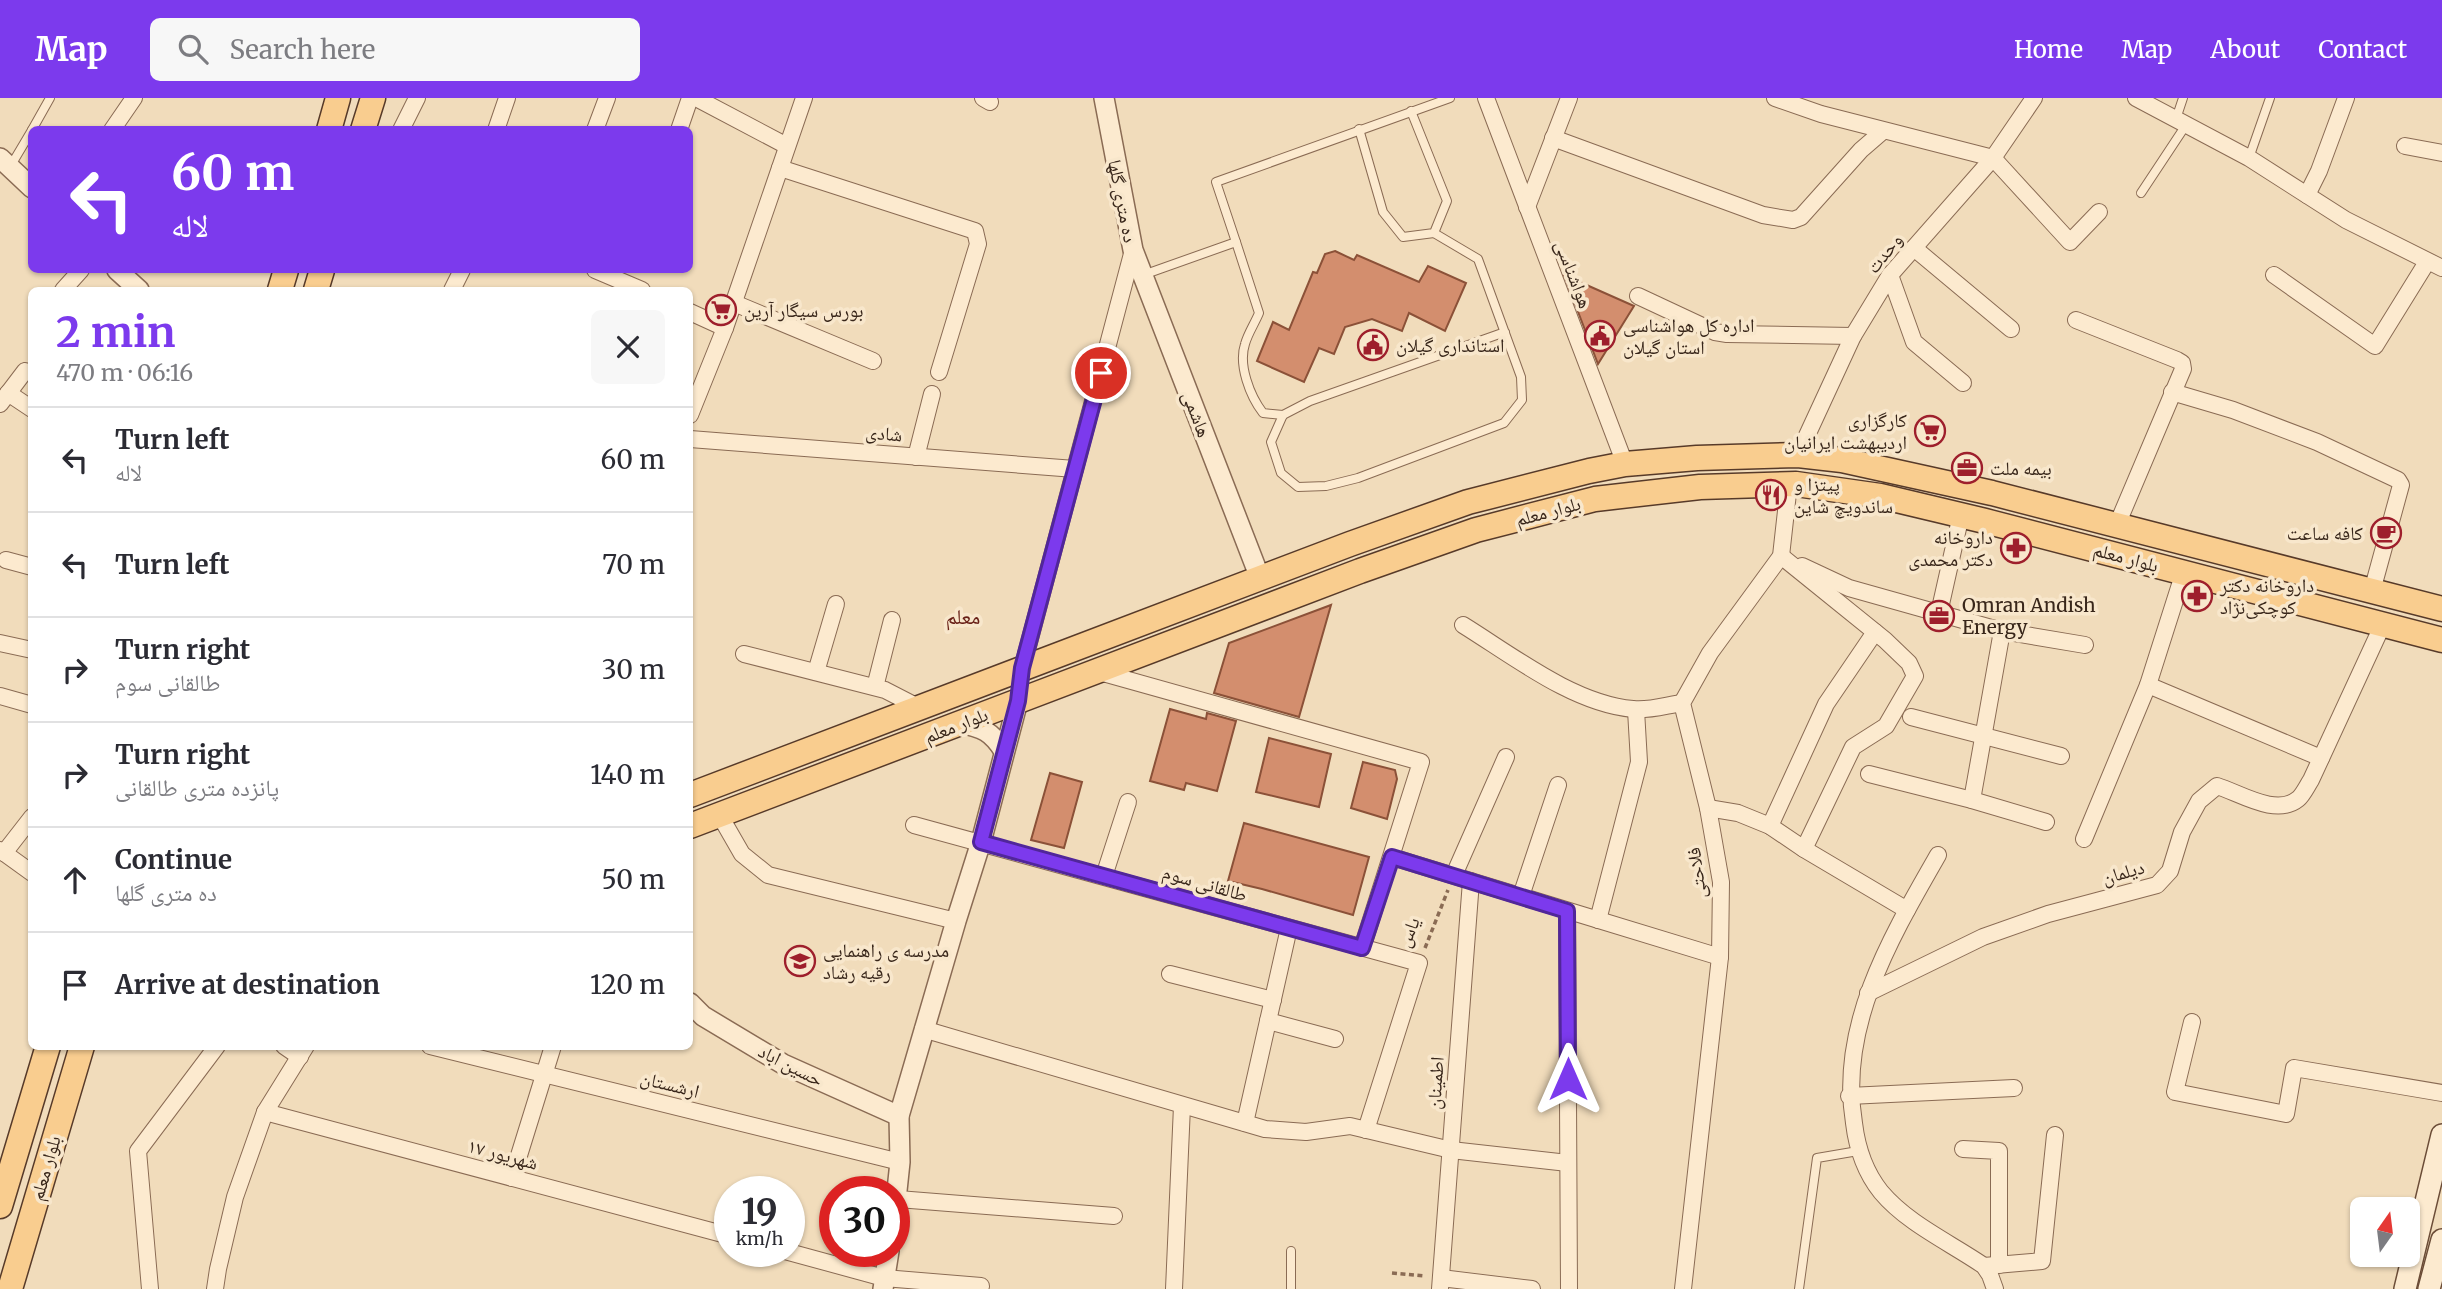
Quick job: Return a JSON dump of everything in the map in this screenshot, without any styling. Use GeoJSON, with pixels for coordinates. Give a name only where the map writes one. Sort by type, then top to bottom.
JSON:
{"type":"FeatureCollection","features":[{"type":"Feature","properties":{"kind":"main road"},"geometry":{"type":"LineString","coordinates":[[330,126],[338,98]]}},
{"type":"Feature","properties":{"kind":"main road"},"geometry":{"type":"LineString","coordinates":[[364,126],[373,98]]}},
{"type":"Feature","properties":{"kind":"main road"},"geometry":{"type":"LineString","coordinates":[[1789,484],[1798,455]]}},
{"type":"Feature","properties":{"kind":"main road","name":"بلوار معلم"},"geometry":{"type":"LineString","coordinates":[[693,794],[1260,578],[1468,502],[1625,464],[1697,458],[1798,455],[1886,468],[2442,609]]}},
{"type":"Feature","properties":{"kind":"main road","name":"بلوار معلم"},"geometry":{"type":"LineString","coordinates":[[693,825],[1360,571],[1476,530],[1595,499],[1700,487],[1789,484],[1880,496],[2442,640]]}},
{"type":"Feature","properties":{"kind":"main road"},"geometry":{"type":"LineString","coordinates":[[1018,701],[1022,668]]}},
{"type":"Feature","properties":{"kind":"main road","name":"بلوار معلم"},"geometry":{"type":"LineString","coordinates":[[0,1206],[47,1050]]}},
{"type":"Feature","properties":{"kind":"main road","name":"بلوار معلم"},"geometry":{"type":"LineString","coordinates":[[10,1289],[81,1050]]}},
{"type":"Feature","properties":{"kind":"main road"},"geometry":{"type":"LineString","coordinates":[[2405,1289],[2442,1135]]}},
{"type":"Feature","properties":{"kind":"main road"},"geometry":{"type":"LineString","coordinates":[[2429,1289],[2442,1240]]}},
{"type":"Feature","properties":{"kind":"street"},"geometry":{"type":"LineString","coordinates":[[115,126],[135,98]]}},
{"type":"Feature","properties":{"kind":"street"},"geometry":{"type":"LineString","coordinates":[[403,126],[417,98]]}},
{"type":"Feature","properties":{"kind":"street"},"geometry":{"type":"LineString","coordinates":[[497,126],[507,98]]}},
{"type":"Feature","properties":{"kind":"street"},"geometry":{"type":"LineString","coordinates":[[596,126],[607,98]]}},
{"type":"Feature","properties":{"kind":"street"},"geometry":{"type":"LineString","coordinates":[[680,126],[690,98]]}},
{"type":"Feature","properties":{"kind":"street"},"geometry":{"type":"LineString","coordinates":[[696,98],[787,146]]}},
{"type":"Feature","properties":{"kind":"street"},"geometry":{"type":"LineString","coordinates":[[693,404],[725,328],[804,98]]}},
{"type":"Feature","properties":{"kind":"street","name":"ده متری گلها"},"geometry":{"type":"LineString","coordinates":[[1022,668],[1133,250],[1104,98]]}},
{"type":"Feature","properties":{"kind":"street","name":"هواشناسی"},"geometry":{"type":"LineString","coordinates":[[1486,98],[1625,464]]}},
{"type":"Feature","properties":{"kind":"street"},"geometry":{"type":"LineString","coordinates":[[1527,207],[1569,98]]}},
{"type":"Feature","properties":{"kind":"street"},"geometry":{"type":"LineString","coordinates":[[1775,98],[1821,114],[1993,158],[2070,242],[2099,212]]}},
{"type":"Feature","properties":{"kind":"street","name":"وحدت"},"geometry":{"type":"LineString","coordinates":[[1798,455],[1853,336],[1890,275],[1993,158],[2034,98]]}},
{"type":"Feature","properties":{"kind":"street"},"geometry":{"type":"LineString","coordinates":[[2136,98],[2249,158],[2346,220],[2435,265],[2375,346],[2274,275]]}},
{"type":"Feature","properties":{"kind":"street"},"geometry":{"type":"LineString","coordinates":[[2307,195],[2319,171],[2346,98]]}},
{"type":"Feature","properties":{"kind":"street"},"geometry":{"type":"LineString","coordinates":[[1553,138],[1763,215],[1793,220],[1801,217],[1861,150],[1883,131]]}},
{"type":"Feature","properties":{"kind":"street"},"geometry":{"type":"LineString","coordinates":[[2405,146],[2442,153]]}},
{"type":"Feature","properties":{"kind":"street"},"geometry":{"type":"LineString","coordinates":[[5,162],[28,184]]}},
{"type":"Feature","properties":{"kind":"street"},"geometry":{"type":"LineString","coordinates":[[780,167],[975,231],[978,244],[939,372]]}},
{"type":"Feature","properties":{"kind":"street"},"geometry":{"type":"LineString","coordinates":[[1914,248],[2011,329]]}},
{"type":"Feature","properties":{"kind":"street","name":"هاشمی"},"geometry":{"type":"LineString","coordinates":[[1133,250],[1260,578]]}},
{"type":"Feature","properties":{"kind":"street"},"geometry":{"type":"LineString","coordinates":[[66,287],[78,273]]}},
{"type":"Feature","properties":{"kind":"street"},"geometry":{"type":"LineString","coordinates":[[122,273],[136,287]]}},
{"type":"Feature","properties":{"kind":"street"},"geometry":{"type":"LineString","coordinates":[[602,273],[635,287]]}},
{"type":"Feature","properties":{"kind":"street"},"geometry":{"type":"LineString","coordinates":[[1890,275],[1914,342],[1963,383]]}},
{"type":"Feature","properties":{"kind":"street"},"geometry":{"type":"LineString","coordinates":[[1638,296],[1715,332],[1853,336]]}},
{"type":"Feature","properties":{"kind":"street"},"geometry":{"type":"LineString","coordinates":[[734,303],[873,360]]}},
{"type":"Feature","properties":{"kind":"street"},"geometry":{"type":"LineString","coordinates":[[693,313],[725,328]]}},
{"type":"Feature","properties":{"kind":"street"},"geometry":{"type":"LineString","coordinates":[[2076,320],[2182,363],[2183,369],[2117,525]]}},
{"type":"Feature","properties":{"kind":"street"},"geometry":{"type":"LineString","coordinates":[[24,371],[4,399],[28,408]]}},
{"type":"Feature","properties":{"kind":"street"},"geometry":{"type":"LineString","coordinates":[[2172,392],[2233,410],[2317,442],[2398,480],[2401,485],[2372,591]]}},
{"type":"Feature","properties":{"kind":"street"},"geometry":{"type":"LineString","coordinates":[[916,457],[932,394]]}},
{"type":"Feature","properties":{"kind":"street","name":"شادی"},"geometry":{"type":"LineString","coordinates":[[693,439],[1075,469]]}},
{"type":"Feature","properties":{"kind":"street"},"geometry":{"type":"LineString","coordinates":[[1463,625],[1546,677],[1600,704],[1636,710],[1682,703],[1710,653],[1781,556],[1789,484]]}},
{"type":"Feature","properties":{"kind":"street"},"geometry":{"type":"LineString","coordinates":[[1939,613],[1961,515]]}},
{"type":"Feature","properties":{"kind":"street"},"geometry":{"type":"LineString","coordinates":[[1781,556],[1849,588],[2002,631],[2085,645]]}},
{"type":"Feature","properties":{"kind":"street"},"geometry":{"type":"LineString","coordinates":[[1781,556],[1875,632],[1909,663],[1915,676],[1886,726],[1853,747],[1804,849]]}},
{"type":"Feature","properties":{"kind":"street"},"geometry":{"type":"LineString","coordinates":[[6,561],[28,566]]}},
{"type":"Feature","properties":{"kind":"street"},"geometry":{"type":"LineString","coordinates":[[2084,839],[2148,685],[2184,572]]}},
{"type":"Feature","properties":{"kind":"street"},"geometry":{"type":"LineString","coordinates":[[816,672],[836,604]]}},
{"type":"Feature","properties":{"kind":"street"},"geometry":{"type":"LineString","coordinates":[[876,687],[892,620]]}},
{"type":"Feature","properties":{"kind":"street","name":"دیلمان"},"geometry":{"type":"LineString","coordinates":[[1868,993],[1983,937],[2048,914],[2157,885],[2170,871],[2182,832],[2200,801],[2217,786],[2261,803],[2284,807],[2300,798],[2383,624]]}},
{"type":"Feature","properties":{"kind":"street"},"geometry":{"type":"LineString","coordinates":[[1972,800],[2002,631]]}},
{"type":"Feature","properties":{"kind":"street"},"geometry":{"type":"LineString","coordinates":[[1770,826],[1826,704],[1875,632]]}},
{"type":"Feature","properties":{"kind":"street"},"geometry":{"type":"LineString","coordinates":[[0,643],[28,649]]}},
{"type":"Feature","properties":{"kind":"street"},"geometry":{"type":"LineString","coordinates":[[744,654],[876,687],[920,708]]}},
{"type":"Feature","properties":{"kind":"street"},"geometry":{"type":"LineString","coordinates":[[1096,671],[1422,762],[1362,948]]}},
{"type":"Feature","properties":{"kind":"street"},"geometry":{"type":"LineString","coordinates":[[2148,685],[2321,758]]}},
{"type":"Feature","properties":{"kind":"street"},"geometry":{"type":"LineString","coordinates":[[0,696],[28,704]]}},
{"type":"Feature","properties":{"kind":"street"},"geometry":{"type":"LineString","coordinates":[[899,1176],[899,1116],[981,842],[1018,701]]}},
{"type":"Feature","properties":{"kind":"street","name":"فلاحتی"},"geometry":{"type":"LineString","coordinates":[[1682,703],[1707,807],[1721,883],[1720,957],[1683,1289]]}},
{"type":"Feature","properties":{"kind":"street"},"geometry":{"type":"LineString","coordinates":[[1598,920],[1639,762],[1636,710]]}},
{"type":"Feature","properties":{"kind":"street"},"geometry":{"type":"LineString","coordinates":[[1912,717],[2061,755]]}},
{"type":"Feature","properties":{"kind":"street"},"geometry":{"type":"LineString","coordinates":[[960,723],[983,728],[995,737],[1004,751]]}},
{"type":"Feature","properties":{"kind":"street"},"geometry":{"type":"LineString","coordinates":[[1454,876],[1506,757]]}},
{"type":"Feature","properties":{"kind":"street"},"geometry":{"type":"LineString","coordinates":[[1869,774],[2046,822]]}},
{"type":"Feature","properties":{"kind":"street"},"geometry":{"type":"LineString","coordinates":[[1521,896],[1558,785]]}},
{"type":"Feature","properties":{"kind":"street"},"geometry":{"type":"LineString","coordinates":[[1104,876],[1128,802]]}},
{"type":"Feature","properties":{"kind":"street"},"geometry":{"type":"LineString","coordinates":[[1707,807],[1738,813],[1770,826],[1907,910]]}},
{"type":"Feature","properties":{"kind":"street"},"geometry":{"type":"LineString","coordinates":[[719,814],[742,854],[768,875],[956,920]]}},
{"type":"Feature","properties":{"kind":"street"},"geometry":{"type":"LineString","coordinates":[[28,822],[2,852],[28,870]]}},
{"type":"Feature","properties":{"kind":"street","name":"طالقانی سوم"},"geometry":{"type":"LineString","coordinates":[[914,825],[1419,964]]}},
{"type":"Feature","properties":{"kind":"street"},"geometry":{"type":"LineString","coordinates":[[1938,855],[1907,910],[1868,993],[1853,1048],[1849,1096],[1858,1151],[1879,1190],[1904,1215],[1992,1265],[2042,1261],[2055,1135]]}},
{"type":"Feature","properties":{"kind":"street"},"geometry":{"type":"LineString","coordinates":[[1392,857],[1720,957]]}},
{"type":"Feature","properties":{"kind":"street","name":"اطمینان"},"geometry":{"type":"LineString","coordinates":[[1441,1283],[1471,881]]}},
{"type":"Feature","properties":{"kind":"street"},"geometry":{"type":"LineString","coordinates":[[1567,911],[1569,1289]]}},
{"type":"Feature","properties":{"kind":"street"},"geometry":{"type":"LineString","coordinates":[[1244,1124],[1289,928]]}},
{"type":"Feature","properties":{"kind":"street","name":"یاس"},"geometry":{"type":"LineString","coordinates":[[1366,1130],[1419,964]]}},
{"type":"Feature","properties":{"kind":"street"},"geometry":{"type":"LineString","coordinates":[[1170,974],[1273,1000]]}},
{"type":"Feature","properties":{"kind":"street","name":"حسین اباد"},"geometry":{"type":"LineString","coordinates":[[693,1006],[703,1016],[783,1064],[899,1116]]}},
{"type":"Feature","properties":{"kind":"street"},"geometry":{"type":"LineString","coordinates":[[1268,1021],[1335,1039]]}},
{"type":"Feature","properties":{"kind":"street"},"geometry":{"type":"LineString","coordinates":[[2192,1022],[2175,1092],[2286,1114],[2294,1068],[2442,1093]]}},
{"type":"Feature","properties":{"kind":"street"},"geometry":{"type":"LineString","coordinates":[[923,1029],[1265,1129],[1306,1132],[1350,1126],[1451,1150],[1569,1163]]}},
{"type":"Feature","properties":{"kind":"street"},"geometry":{"type":"LineString","coordinates":[[150,1289],[138,1151],[213,1050]]}},
{"type":"Feature","properties":{"kind":"street","name":"ارشستان"},"geometry":{"type":"LineString","coordinates":[[446,1050],[900,1162]]}},
{"type":"Feature","properties":{"kind":"street"},"geometry":{"type":"LineString","coordinates":[[512,1178],[552,1050]]}},
{"type":"Feature","properties":{"kind":"street"},"geometry":{"type":"LineString","coordinates":[[215,1289],[235,1197],[265,1112],[303,1052]]}},
{"type":"Feature","properties":{"kind":"street"},"geometry":{"type":"LineString","coordinates":[[1849,1096],[2014,1088]]}},
{"type":"Feature","properties":{"kind":"street"},"geometry":{"type":"LineString","coordinates":[[1174,1289],[1182,1106]]}},
{"type":"Feature","properties":{"kind":"street","name":"۱۷ شهریور"},"geometry":{"type":"LineString","coordinates":[[265,1112],[714,1232]]}},
{"type":"Feature","properties":{"kind":"street"},"geometry":{"type":"LineString","coordinates":[[1963,1149],[1999,1151],[1990,1275],[1995,1289]]}},
{"type":"Feature","properties":{"kind":"street"},"geometry":{"type":"LineString","coordinates":[[910,1200],[1114,1216]]}},
{"type":"Feature","properties":{"kind":"street"},"geometry":{"type":"LineString","coordinates":[[805,1258],[883,1283],[981,1286]]}},
{"type":"Feature","properties":{"kind":"street"},"geometry":{"type":"LineString","coordinates":[[1441,1283],[1532,1289]]}},
{"type":"Feature","properties":{"kind":"lane"},"geometry":{"type":"LineString","coordinates":[[34,126],[50,98]]}},
{"type":"Feature","properties":{"kind":"lane"},"geometry":{"type":"LineString","coordinates":[[1450,98],[1216,182],[1259,313],[1244,345],[1243,364],[1255,402],[1264,413],[1283,415],[1310,401],[1505,332]]}},
{"type":"Feature","properties":{"kind":"lane"},"geometry":{"type":"LineString","coordinates":[[2141,193],[2181,122],[2183,98]]}},
{"type":"Feature","properties":{"kind":"lane"},"geometry":{"type":"LineString","coordinates":[[2249,158],[2270,98]]}},
{"type":"Feature","properties":{"kind":"lane"},"geometry":{"type":"LineString","coordinates":[[1411,111],[1447,201],[1433,233]]}},
{"type":"Feature","properties":{"kind":"lane"},"geometry":{"type":"LineString","coordinates":[[1283,415],[1271,442],[1281,473],[1298,487],[1326,486],[1358,478],[1504,423],[1522,400],[1521,377],[1479,259],[1433,233],[1403,237],[1384,212],[1359,129]]}},
{"type":"Feature","properties":{"kind":"lane"},"geometry":{"type":"LineString","coordinates":[[5,162],[28,135]]}},
{"type":"Feature","properties":{"kind":"lane"},"geometry":{"type":"LineString","coordinates":[[1143,275],[1236,242]]}},
{"type":"Feature","properties":{"kind":"lane"},"geometry":{"type":"LineString","coordinates":[[1799,1289],[1817,1158],[1858,1151]]}},
{"type":"Feature","properties":{"kind":"lane"},"geometry":{"type":"LineString","coordinates":[[1291,1251],[1291,1289]]}},
{"type":"Feature","properties":{"kind":"path","name":"یاس"},"geometry":{"type":"LineString","coordinates":[[1419,964],[1454,876]]}},
{"type":"Feature","properties":{"kind":"path"},"geometry":{"type":"LineString","coordinates":[[1392,1273],[1441,1283]]}},
{"type":"Feature","properties":{"kind":"building"},"geometry":{"type":"Polygon","coordinates":[[[1335,251],[1354,260],[1357,255],[1419,282],[1428,266],[1466,283],[1445,331],[1409,313],[1402,331],[1372,319],[1345,327],[1334,354],[1319,348],[1304,382],[1257,361],[1273,322],[1289,330],[1313,272],[1317,273],[1325,254],[1335,251]]]}},
{"type":"Feature","properties":{"kind":"building","name":"اداره کل هواشناسی استان گیلان"},"geometry":{"type":"Polygon","coordinates":[[[1564,275],[1634,306],[1598,364],[1564,275]]]}},
{"type":"Feature","properties":{"kind":"building"},"geometry":{"type":"Polygon","coordinates":[[[1331,605],[1299,717],[1214,693],[1229,643],[1331,605]]]}},
{"type":"Feature","properties":{"kind":"building"},"geometry":{"type":"Polygon","coordinates":[[[1170,709],[1206,719],[1207,713],[1236,721],[1217,791],[1186,783],[1184,790],[1150,781],[1170,709]]]}},
{"type":"Feature","properties":{"kind":"building"},"geometry":{"type":"Polygon","coordinates":[[[1269,738],[1331,754],[1319,807],[1256,792],[1269,738]]]}},
{"type":"Feature","properties":{"kind":"building"},"geometry":{"type":"Polygon","coordinates":[[[1363,762],[1395,770],[1397,779],[1387,819],[1351,808],[1363,762]]]}},
{"type":"Feature","properties":{"kind":"building"},"geometry":{"type":"Polygon","coordinates":[[[1050,773],[1082,782],[1064,848],[1031,840],[1050,773]]]}},
{"type":"Feature","properties":{"kind":"building"},"geometry":{"type":"Polygon","coordinates":[[[1244,823],[1369,857],[1353,915],[1228,881],[1244,823]]]}},
{"type":"Feature","properties":{"kind":"place","name":"بورس سیگار آرین"},"geometry":{"type":"Point","coordinates":[721,310]}},
{"type":"Feature","properties":{"kind":"place","name":"اداره کل هواشناسی استان گیلان"},"geometry":{"type":"Point","coordinates":[1600,336]}},
{"type":"Feature","properties":{"kind":"place","name":"استانداری گیلان"},"geometry":{"type":"Point","coordinates":[1373,345]}},
{"type":"Feature","properties":{"kind":"place","name":"کارگزاری اردیبهشت ایرانیان"},"geometry":{"type":"Point","coordinates":[1930,431]}},
{"type":"Feature","properties":{"kind":"place","name":"بیمه ملت"},"geometry":{"type":"Point","coordinates":[1967,468]}},
{"type":"Feature","properties":{"kind":"place","name":"پیتزا و ساندویچ شاین"},"geometry":{"type":"Point","coordinates":[1771,495]}},
{"type":"Feature","properties":{"kind":"place","name":"کافه ساعت"},"geometry":{"type":"Point","coordinates":[2386,533]}},
{"type":"Feature","properties":{"kind":"place","name":"داروخانه دکتر محمدی"},"geometry":{"type":"Point","coordinates":[2016,548]}},
{"type":"Feature","properties":{"kind":"place","name":"داروخانه دکتر کوچکی‌نژاد"},"geometry":{"type":"Point","coordinates":[2197,596]}},
{"type":"Feature","properties":{"kind":"place","name":"Omran Andish Energy"},"geometry":{"type":"Point","coordinates":[1939,616]}},
{"type":"Feature","properties":{"kind":"place","name":"مدرسه ی راهنمایی رقیه رشاد"},"geometry":{"type":"Point","coordinates":[800,961]}},
{"type":"Feature","properties":{"kind":"district","name":"معلم"},"geometry":{"type":"Point","coordinates":[963,616]}},
{"type":"Feature","properties":{"kind":"route"},"geometry":{"type":"LineString","coordinates":[[1101,373],[1022,668],[1018,701],[981,842],[1362,948],[1392,857],[1567,911],[1568,1079]]}}]}
